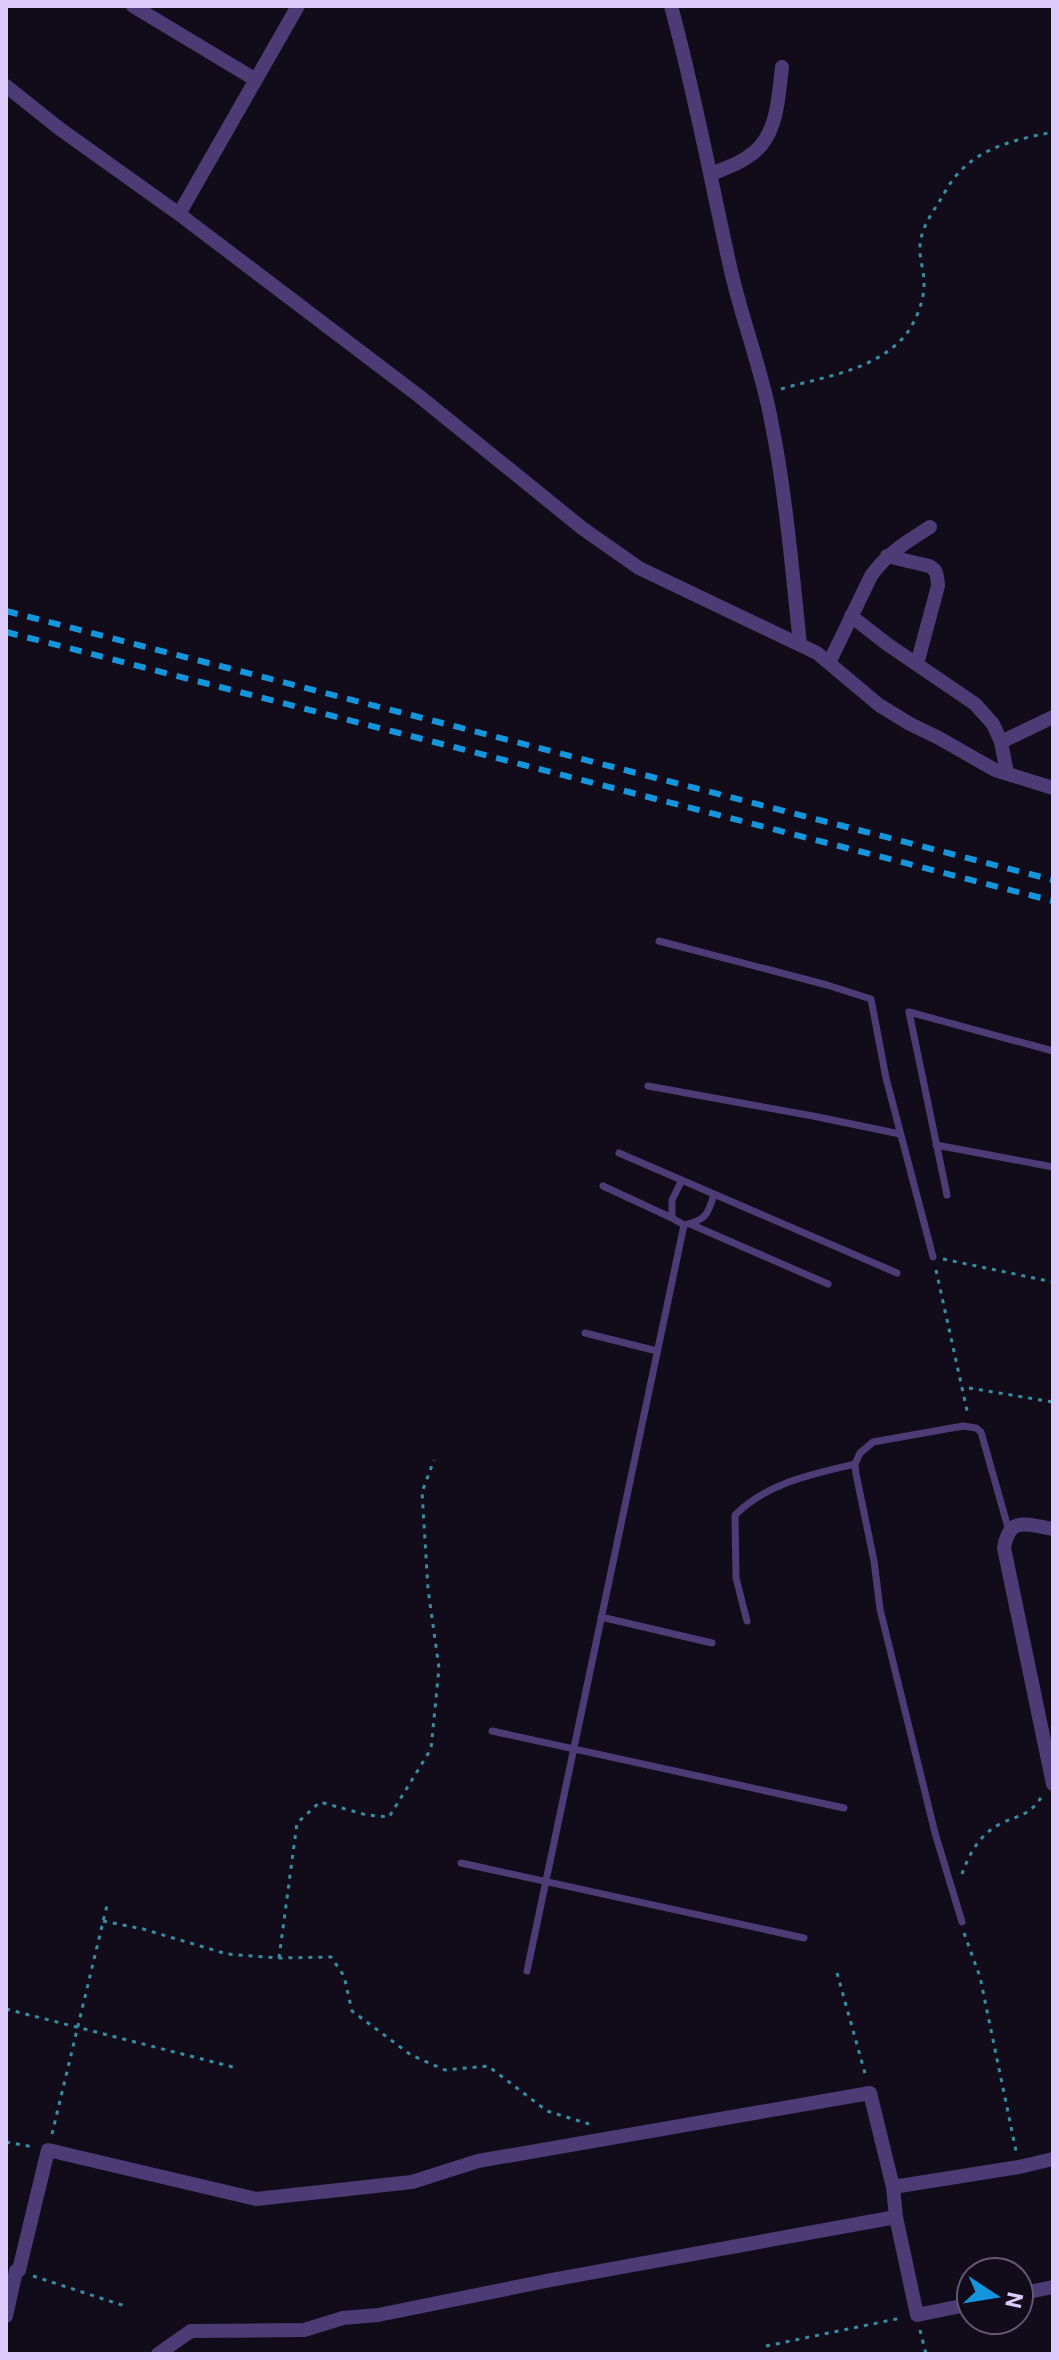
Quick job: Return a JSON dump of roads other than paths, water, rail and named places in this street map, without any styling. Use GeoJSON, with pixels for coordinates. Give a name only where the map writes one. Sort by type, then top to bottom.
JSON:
{"type":"FeatureCollection","features":[{"type":"Feature","properties":{"kind":"street"},"geometry":{"type":"LineString","coordinates":[[133,6],[256,80]]}},
{"type":"Feature","properties":{"kind":"street"},"geometry":{"type":"LineString","coordinates":[[179,214],[298,6]]}},
{"type":"Feature","properties":{"kind":"street"},"geometry":{"type":"LineString","coordinates":[[671,6],[729,264],[766,394],[784,493],[800,644]]}},
{"type":"Feature","properties":{"kind":"street"},"geometry":{"type":"LineString","coordinates":[[711,174],[747,158],[769,134],[777,110],[782,67]]}},
{"type":"Feature","properties":{"kind":"street"},"geometry":{"type":"LineString","coordinates":[[6,86],[419,396],[582,528],[639,568],[817,653],[879,705],[995,770],[1053,788]]}},
{"type":"Feature","properties":{"kind":"street"},"geometry":{"type":"LineString","coordinates":[[829,663],[871,576],[897,547],[930,527]]}},
{"type":"Feature","properties":{"kind":"street"},"geometry":{"type":"LineString","coordinates":[[887,556],[935,568],[937,574],[938,586],[917,664]]}},
{"type":"Feature","properties":{"kind":"street"},"geometry":{"type":"LineString","coordinates":[[851,616],[975,704],[993,724],[1001,742],[1007,773]]}},
{"type":"Feature","properties":{"kind":"street"},"geometry":{"type":"LineString","coordinates":[[1001,742],[1053,717]]}},
{"type":"Feature","properties":{"kind":"street"},"geometry":{"type":"LineString","coordinates":[[1052,1782],[1004,1548],[1009,1531],[1020,1523],[1053,1529]]}},
{"type":"Feature","properties":{"kind":"street"},"geometry":{"type":"LineString","coordinates":[[6,2316],[48,2150],[256,2199],[412,2182],[478,2161],[870,2093],[893,2187],[896,2217],[917,2315],[955,2307]]}},
{"type":"Feature","properties":{"kind":"street"},"geometry":{"type":"LineString","coordinates":[[893,2187],[1053,2159]]}},
{"type":"Feature","properties":{"kind":"street"},"geometry":{"type":"LineString","coordinates":[[158,2354],[191,2331],[304,2330],[343,2318],[378,2315],[896,2217]]}},
{"type":"Feature","properties":{"kind":"lane"},"geometry":{"type":"LineString","coordinates":[[659,941],[871,999],[886,1078],[933,1257]]}},
{"type":"Feature","properties":{"kind":"lane"},"geometry":{"type":"LineString","coordinates":[[947,1195],[909,1012],[1053,1051]]}},
{"type":"Feature","properties":{"kind":"lane"},"geometry":{"type":"LineString","coordinates":[[648,1086],[900,1134]]}},
{"type":"Feature","properties":{"kind":"lane"},"geometry":{"type":"LineString","coordinates":[[936,1145],[1053,1167]]}},
{"type":"Feature","properties":{"kind":"lane"},"geometry":{"type":"LineString","coordinates":[[619,1153],[897,1273]]}},
{"type":"Feature","properties":{"kind":"lane"},"geometry":{"type":"LineString","coordinates":[[672,1218],[672,1200],[682,1180]]}},
{"type":"Feature","properties":{"kind":"lane"},"geometry":{"type":"LineString","coordinates":[[603,1186],[828,1284]]}},
{"type":"Feature","properties":{"kind":"lane"},"geometry":{"type":"LineString","coordinates":[[687,1224],[702,1221],[710,1210],[714,1194]]}},
{"type":"Feature","properties":{"kind":"lane"},"geometry":{"type":"LineString","coordinates":[[527,1971],[657,1351],[687,1224]]}},
{"type":"Feature","properties":{"kind":"lane"},"geometry":{"type":"LineString","coordinates":[[585,1333],[657,1351]]}},
{"type":"Feature","properties":{"kind":"lane"},"geometry":{"type":"LineString","coordinates":[[962,1922],[935,1833],[880,1609],[855,1464],[860,1453],[873,1442],[971,1426],[981,1432],[1009,1531]]}},
{"type":"Feature","properties":{"kind":"lane"},"geometry":{"type":"LineString","coordinates":[[747,1621],[736,1578],[735,1515],[749,1501],[790,1481],[855,1464]]}},
{"type":"Feature","properties":{"kind":"lane"},"geometry":{"type":"LineString","coordinates":[[601,1617],[712,1643]]}},
{"type":"Feature","properties":{"kind":"lane"},"geometry":{"type":"LineString","coordinates":[[492,1731],[844,1808]]}},
{"type":"Feature","properties":{"kind":"lane"},"geometry":{"type":"LineString","coordinates":[[461,1863],[804,1938]]}},
{"type":"Feature","properties":{"kind":"railway"},"geometry":{"type":"LineString","coordinates":[[6,611],[1053,880]]}},
{"type":"Feature","properties":{"kind":"railway"},"geometry":{"type":"LineString","coordinates":[[6,632],[1053,901]]}}]}
